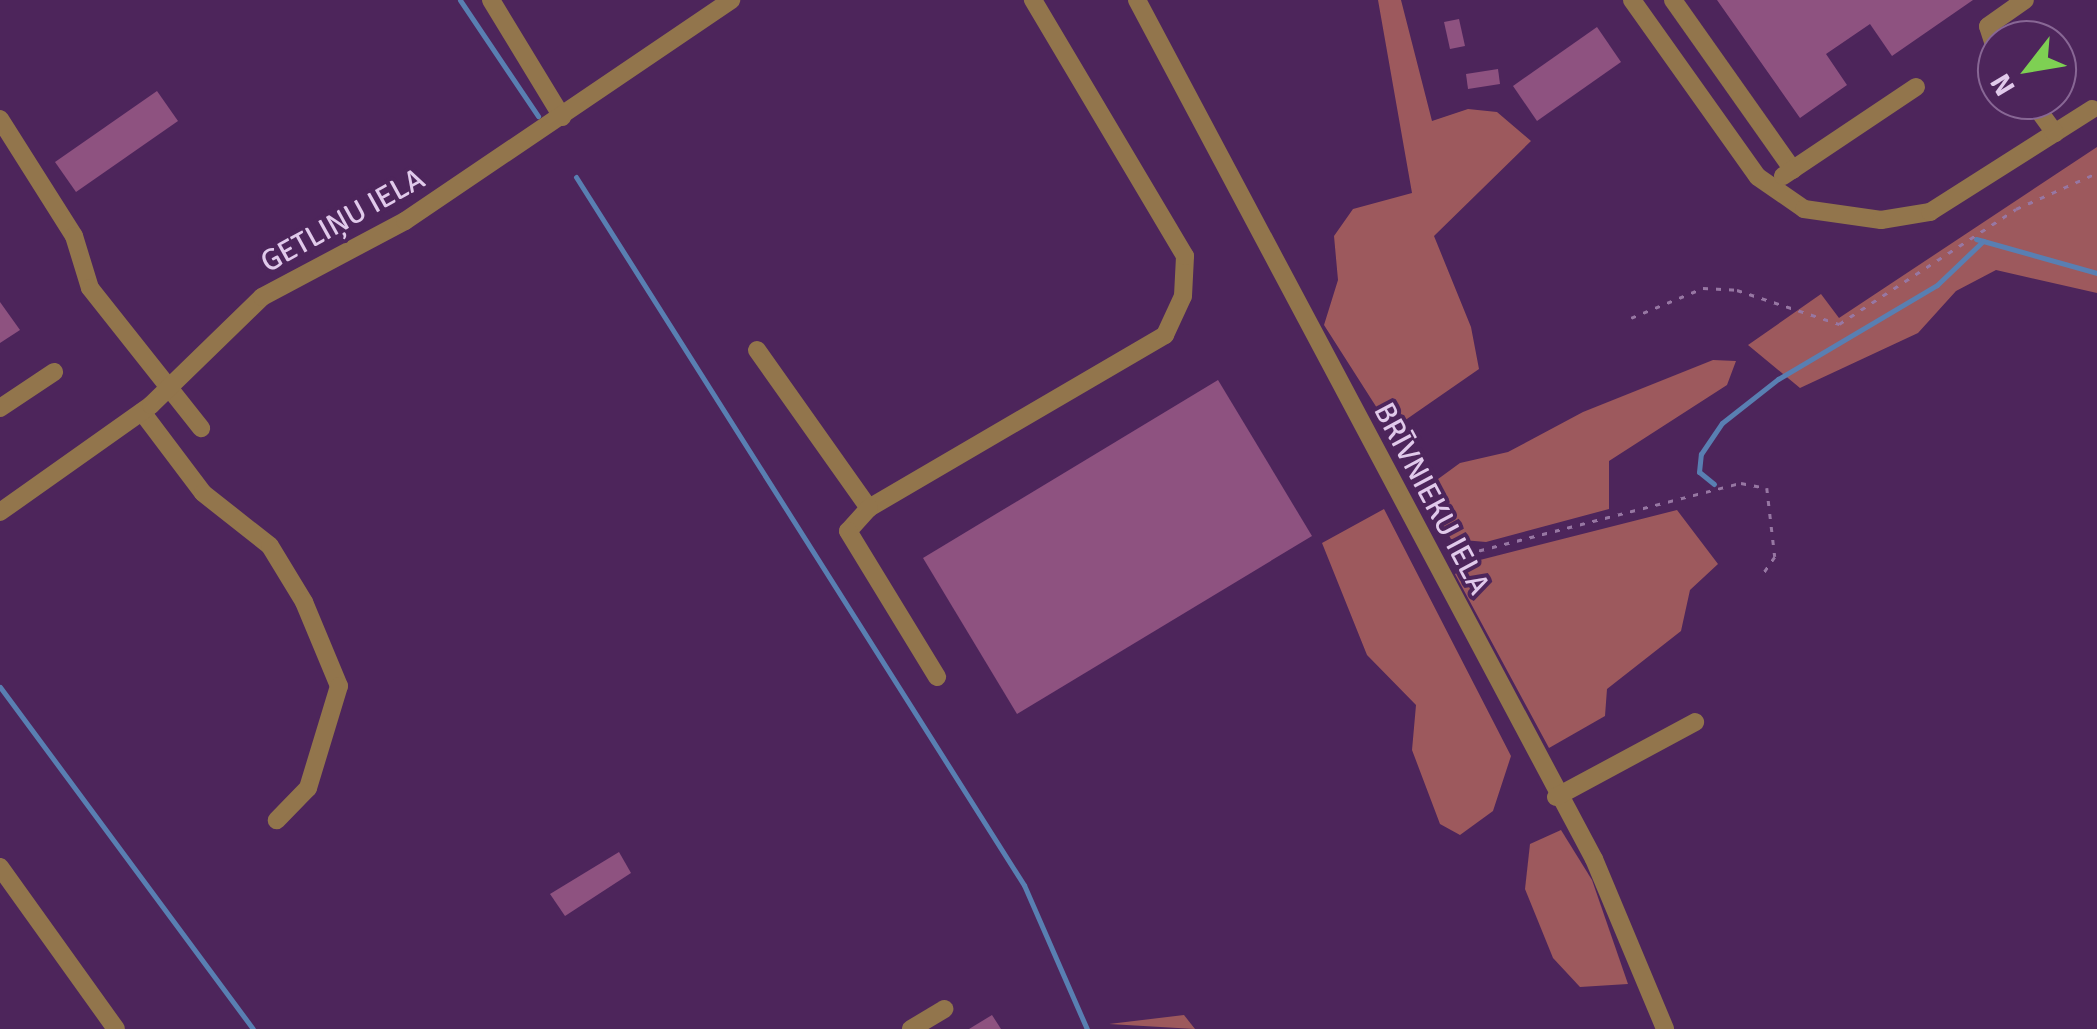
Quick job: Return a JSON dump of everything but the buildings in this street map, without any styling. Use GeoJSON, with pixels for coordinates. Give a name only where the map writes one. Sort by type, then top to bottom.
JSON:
{"type":"FeatureCollection","features":[{"type":"Feature","properties":{"kind":"street"},"geometry":{"type":"LineString","coordinates":[[491,0],[562,117]]}},
{"type":"Feature","properties":{"kind":"street","name":"GETLIŅU IELA"},"geometry":{"type":"LineString","coordinates":[[0,512],[142,412],[262,298],[405,221],[731,0]]}},
{"type":"Feature","properties":{"kind":"street"},"geometry":{"type":"LineString","coordinates":[[937,677],[848,531],[869,508],[1165,335],[1182,296],[1185,256],[1032,0]]}},
{"type":"Feature","properties":{"kind":"street","name":"BRĪVNIEKU IELA"},"geometry":{"type":"LineString","coordinates":[[1137,0],[1617,906],[1666,1029]]}},
{"type":"Feature","properties":{"kind":"street"},"geometry":{"type":"LineString","coordinates":[[1632,0],[1770,185],[1804,209],[1910,218],[1930,212],[2092,110]]}},
{"type":"Feature","properties":{"kind":"street"},"geometry":{"type":"LineString","coordinates":[[1673,0],[1792,170]]}},
{"type":"Feature","properties":{"kind":"street"},"geometry":{"type":"LineString","coordinates":[[1997,20],[2025,0]]}},
{"type":"Feature","properties":{"kind":"street"},"geometry":{"type":"LineString","coordinates":[[1770,185],[1916,87]]}},
{"type":"Feature","properties":{"kind":"street"},"geometry":{"type":"LineString","coordinates":[[0,119],[74,236],[90,288],[200,428]]}},
{"type":"Feature","properties":{"kind":"street"},"geometry":{"type":"LineString","coordinates":[[2046,120],[2055,132]]}},
{"type":"Feature","properties":{"kind":"street"},"geometry":{"type":"LineString","coordinates":[[757,350],[869,508]]}},
{"type":"Feature","properties":{"kind":"street"},"geometry":{"type":"LineString","coordinates":[[0,408],[54,372]]}},
{"type":"Feature","properties":{"kind":"street"},"geometry":{"type":"LineString","coordinates":[[142,412],[203,493],[270,546],[304,602],[339,686],[308,788],[277,820]]}},
{"type":"Feature","properties":{"kind":"street"},"geometry":{"type":"LineString","coordinates":[[1556,797],[1695,722]]}},
{"type":"Feature","properties":{"kind":"street"},"geometry":{"type":"LineString","coordinates":[[0,867],[116,1029]]}},
{"type":"Feature","properties":{"kind":"street"},"geometry":{"type":"LineString","coordinates":[[911,1029],[944,1009]]}},
{"type":"Feature","properties":{"kind":"path"},"geometry":{"type":"LineString","coordinates":[[1631,318],[1703,288],[1737,290],[1839,324],[2016,210],[2097,173]]}},
{"type":"Feature","properties":{"kind":"path"},"geometry":{"type":"LineString","coordinates":[[1433,562],[1740,484],[1766,488],[1774,558],[1763,574]]}},
{"type":"Feature","properties":{"kind":"shaded area"},"geometry":{"type":"Polygon","coordinates":[[[1378,0],[1401,0],[1432,121],[1468,109],[1497,112],[1531,141],[1434,236],[1471,327],[1479,369],[1391,430],[1324,325],[1338,280],[1334,236],[1353,209],[1412,193],[1378,0]]]}},
{"type":"Feature","properties":{"kind":"shaded area"},"geometry":{"type":"Polygon","coordinates":[[[2097,147],[2097,293],[1996,270],[1956,291],[1918,333],[1800,388],[1748,345],[1821,294],[1839,318],[2097,147]]]}},
{"type":"Feature","properties":{"kind":"shaded area"},"geometry":{"type":"Polygon","coordinates":[[[1713,360],[1736,361],[1727,385],[1609,461],[1609,509],[1486,542],[1451,539],[1423,490],[1460,463],[1508,452],[1583,412],[1713,360]]]}},
{"type":"Feature","properties":{"kind":"shaded area"},"geometry":{"type":"Polygon","coordinates":[[[1384,509],[1511,756],[1493,811],[1460,835],[1440,824],[1412,750],[1416,705],[1367,655],[1322,543],[1384,509]]]}},
{"type":"Feature","properties":{"kind":"shaded area"},"geometry":{"type":"Polygon","coordinates":[[[1677,510],[1718,564],[1690,590],[1681,631],[1607,689],[1605,716],[1549,748],[1455,574],[1476,561],[1677,510]]]}},
{"type":"Feature","properties":{"kind":"shaded area"},"geometry":{"type":"Polygon","coordinates":[[[1561,830],[1592,880],[1628,984],[1580,987],[1553,958],[1525,889],[1530,844],[1561,830]]]}},
{"type":"Feature","properties":{"kind":"shaded area"},"geometry":{"type":"Polygon","coordinates":[[[1184,1015],[1195,1029],[1109,1024],[1184,1015]]]}},
{"type":"Feature","properties":{"kind":"waterway"},"geometry":{"type":"LineString","coordinates":[[460,0],[538,116]]}},
{"type":"Feature","properties":{"kind":"waterway"},"geometry":{"type":"LineString","coordinates":[[576,177],[1024,885],[1087,1029]]}},
{"type":"Feature","properties":{"kind":"waterway"},"geometry":{"type":"LineString","coordinates":[[1976,239],[2097,273]]}},
{"type":"Feature","properties":{"kind":"waterway"},"geometry":{"type":"LineString","coordinates":[[1714,484],[1699,472],[1701,454],[1722,423],[1778,379],[1937,285],[1983,241]]}},
{"type":"Feature","properties":{"kind":"waterway"},"geometry":{"type":"LineString","coordinates":[[0,687],[253,1029]]}}]}
